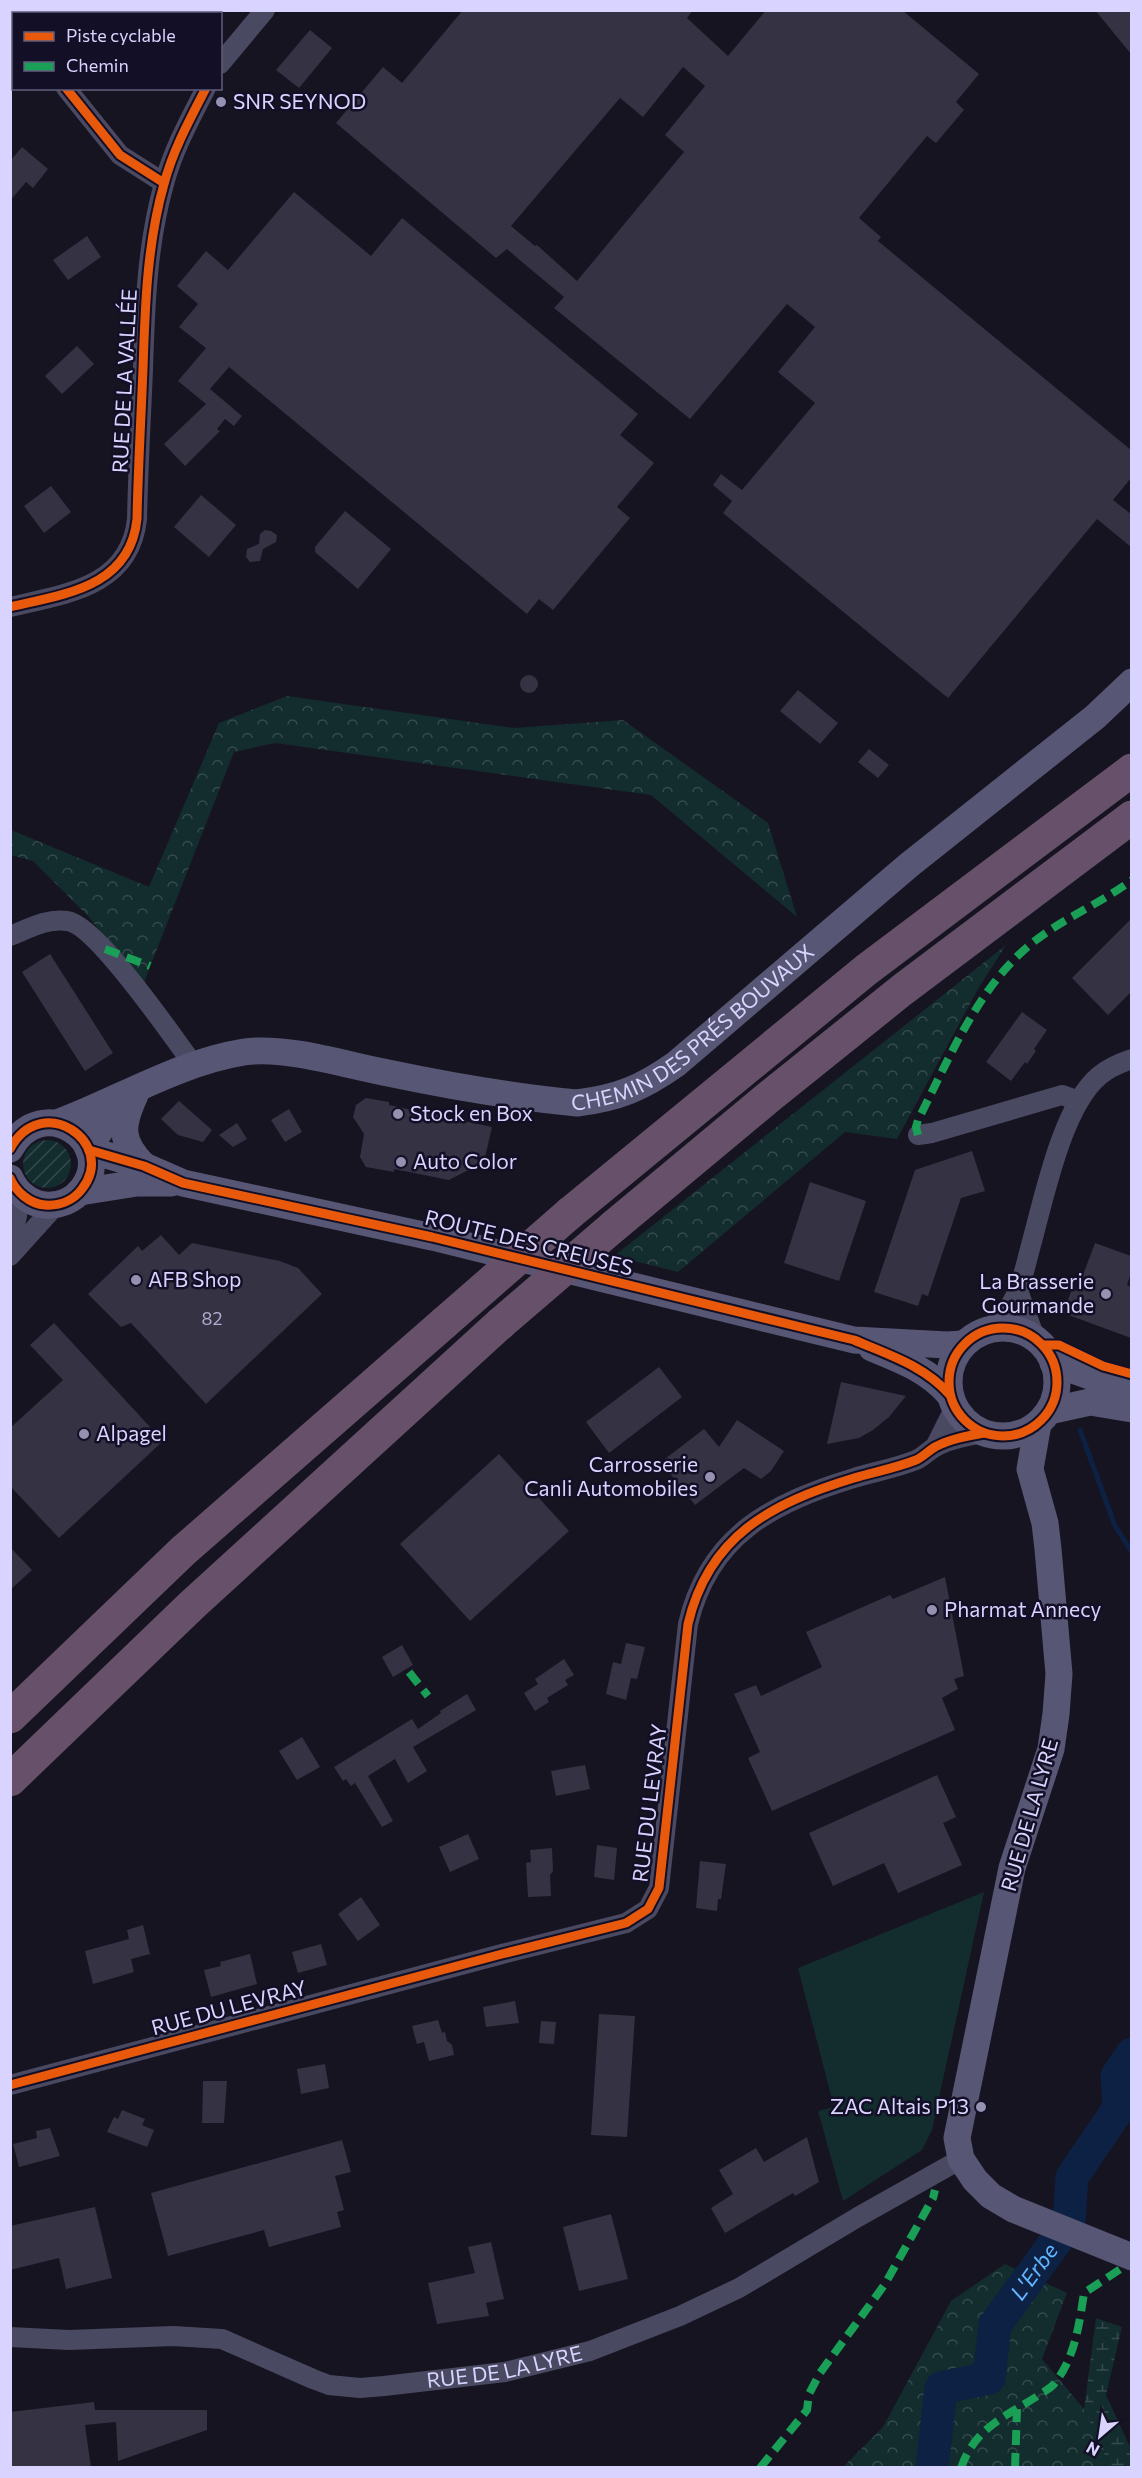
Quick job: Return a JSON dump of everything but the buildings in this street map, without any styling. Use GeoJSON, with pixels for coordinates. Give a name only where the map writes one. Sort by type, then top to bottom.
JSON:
{"type":"FeatureCollection","features":[{"type":"Feature","properties":{"kind":"highway"},"geometry":{"type":"LineString","coordinates":[[10,1717],[183,1551],[570,1213],[866,970],[1131,770]]}},
{"type":"Feature","properties":{"kind":"highway"},"geometry":{"type":"LineString","coordinates":[[10,1780],[192,1605],[501,1323],[770,1096],[902,990],[1131,817]]}},
{"type":"Feature","properties":{"kind":"street"},"geometry":{"type":"LineString","coordinates":[[222,62],[265,10]]}},
{"type":"Feature","properties":{"kind":"street"},"geometry":{"type":"LineString","coordinates":[[68,90],[120,155],[164,183]]}},
{"type":"Feature","properties":{"kind":"street","name":"RUE DE LA VALLÉE"},"geometry":{"type":"LineString","coordinates":[[10,607],[65,594],[96,583],[126,555],[134,536],[137,519],[146,296],[151,239],[164,183],[186,125],[205,90]]}},
{"type":"Feature","properties":{"kind":"street","name":"CHEMIN DES PRÉS BOUVAUX"},"geometry":{"type":"LineString","coordinates":[[163,1077],[193,1064],[244,1052],[284,1053],[390,1074],[577,1103],[601,1100],[646,1085],[676,1064],[909,865],[1095,717],[1131,682]]}},
{"type":"Feature","properties":{"kind":"street"},"geometry":{"type":"LineString","coordinates":[[10,936],[44,922],[69,921],[86,930],[105,949],[193,1064]]}},
{"type":"Feature","properties":{"kind":"street"},"geometry":{"type":"LineString","coordinates":[[989,1329],[1003,1317],[1019,1293],[1057,1155],[1070,1118],[1079,1101],[1098,1077],[1131,1059]]}},
{"type":"Feature","properties":{"kind":"street"},"geometry":{"type":"LineString","coordinates":[[88,1149],[112,1112],[135,1094],[163,1077]]}},
{"type":"Feature","properties":{"kind":"street"},"geometry":{"type":"LineString","coordinates":[[57,1123],[90,1111],[163,1077]]}},
{"type":"Feature","properties":{"kind":"street"},"geometry":{"type":"LineString","coordinates":[[135,1094],[125,1116],[124,1135],[132,1154],[144,1166]]}},
{"type":"Feature","properties":{"kind":"street"},"geometry":{"type":"LineString","coordinates":[[918,1135],[933,1133],[1062,1095],[1079,1101]]}},
{"type":"Feature","properties":{"kind":"street"},"geometry":{"type":"LineString","coordinates":[[15,1136],[45,1122],[57,1123],[75,1132],[88,1149],[90,1172],[80,1192]]}},
{"type":"Feature","properties":{"kind":"street","name":"ROUTE DES CREUSES"},"geometry":{"type":"LineString","coordinates":[[88,1149],[144,1166],[183,1183],[420,1235],[854,1340],[926,1345],[963,1344]]}},
{"type":"Feature","properties":{"kind":"street","name":"ROUTE DES CREUSES"},"geometry":{"type":"LineString","coordinates":[[56,1205],[80,1192],[137,1183],[183,1183]]}},
{"type":"Feature","properties":{"kind":"street"},"geometry":{"type":"LineString","coordinates":[[15,1185],[30,1200],[42,1205],[56,1205]]}},
{"type":"Feature","properties":{"kind":"street"},"geometry":{"type":"LineString","coordinates":[[15,1185],[17,1216],[15,1245]]}},
{"type":"Feature","properties":{"kind":"street"},"geometry":{"type":"LineString","coordinates":[[15,1245],[56,1205]]}},
{"type":"Feature","properties":{"kind":"street"},"geometry":{"type":"LineString","coordinates":[[1019,1293],[1035,1338]]}},
{"type":"Feature","properties":{"kind":"street"},"geometry":{"type":"LineString","coordinates":[[1043,1417],[1056,1395],[1057,1379],[1053,1363],[1043,1346],[1035,1338],[1005,1327],[989,1329],[963,1344],[953,1359],[948,1377],[952,1401],[967,1422],[993,1435],[1021,1433],[1043,1417],[1090,1402],[1131,1409]]}},
{"type":"Feature","properties":{"kind":"street","name":"ROUTE DES CREUSES"},"geometry":{"type":"LineString","coordinates":[[854,1340],[919,1368],[938,1380],[952,1401]]}},
{"type":"Feature","properties":{"kind":"street"},"geometry":{"type":"LineString","coordinates":[[1053,1363],[1131,1391]]}},
{"type":"Feature","properties":{"kind":"street"},"geometry":{"type":"LineString","coordinates":[[935,1447],[952,1401]]}},
{"type":"Feature","properties":{"kind":"street","name":"RUE DE LA LYRE"},"geometry":{"type":"LineString","coordinates":[[10,2337],[69,2340],[173,2336],[222,2339],[329,2385],[360,2388],[505,2372],[590,2351],[687,2313],[739,2288],[961,2159],[957,2138],[1012,1868],[1051,1749],[1056,1714],[1059,1674],[1048,1550],[1045,1522],[1030,1469],[1043,1417]]}},
{"type":"Feature","properties":{"kind":"street","name":"RUE DE LA LYRE"},"geometry":{"type":"LineString","coordinates":[[993,1435],[1030,1469]]}},
{"type":"Feature","properties":{"kind":"street","name":"RUE DU LEVRAY"},"geometry":{"type":"LineString","coordinates":[[10,2085],[502,1954],[620,1925],[639,1916],[654,1901],[659,1888],[688,1624],[696,1594],[710,1567],[740,1533],[780,1506],[830,1486],[917,1459],[935,1447],[964,1436],[993,1435]]}},
{"type":"Feature","properties":{"kind":"street"},"geometry":{"type":"LineString","coordinates":[[961,2159],[975,2180],[991,2196],[1013,2209],[1131,2257]]}},
{"type":"Feature","properties":{"kind":"green space"},"geometry":{"type":"Polygon","coordinates":[[[287,696],[514,728],[623,720],[768,823],[797,917],[651,795],[275,743],[234,752],[143,985],[88,916],[33,861],[11,855],[11,830],[149,887],[219,723],[287,696]]]}},
{"type":"Feature","properties":{"kind":"green space"},"geometry":{"type":"Polygon","coordinates":[[[1006,945],[978,989],[897,1139],[845,1132],[678,1272],[614,1256],[1006,945]]]}},
{"type":"Feature","properties":{"kind":"green space"},"geometry":{"type":"Polygon","coordinates":[[[42,1140],[52,1140],[64,1147],[71,1159],[71,1169],[64,1181],[52,1188],[42,1188],[27,1177],[23,1169],[23,1159],[34,1144],[42,1140]]]}},
{"type":"Feature","properties":{"kind":"green space"},"geometry":{"type":"Polygon","coordinates":[[[984,1892],[932,2130],[922,2150],[843,2201],[818,2111],[834,2107],[798,1968],[984,1892]]]}},
{"type":"Feature","properties":{"kind":"green space"},"geometry":{"type":"Polygon","coordinates":[[[1005,2264],[1067,2293],[1042,2359],[1084,2409],[1108,2462],[1103,2467],[842,2468],[883,2427],[951,2301],[1005,2264]]]}},
{"type":"Feature","properties":{"kind":"green space"},"geometry":{"type":"Polygon","coordinates":[[[1096,2318],[1122,2327],[1106,2395],[1131,2449],[1131,2467],[1103,2467],[1108,2462],[1084,2409],[1096,2318]]]}},
{"type":"Feature","properties":{"kind":"waterway"},"geometry":{"type":"LineString","coordinates":[[1080,1430],[1115,1526],[1132,1552]]}},
{"type":"Feature","properties":{"kind":"waterway","name":"L'Erbe"},"geometry":{"type":"LineString","coordinates":[[932,2468],[941,2388],[989,2378],[995,2325],[1069,2223],[1072,2177],[1119,2108],[1117,2076],[1132,2054]]}},
{"type":"Feature","properties":{"kind":"marked path"},"geometry":{"type":"LineString","coordinates":[[918,1135],[916,1127],[918,1120],[964,1029],[991,987],[1024,950],[1049,930],[1132,880]]}},
{"type":"Feature","properties":{"kind":"marked path"},"geometry":{"type":"LineString","coordinates":[[105,949],[150,966]]}},
{"type":"Feature","properties":{"kind":"marked path"},"geometry":{"type":"LineString","coordinates":[[409,1672],[428,1696]]}},
{"type":"Feature","properties":{"kind":"marked path"},"geometry":{"type":"LineString","coordinates":[[760,2468],[807,2410],[809,2394],[820,2373],[885,2284],[933,2198],[935,2190]]}},
{"type":"Feature","properties":{"kind":"marked path"},"geometry":{"type":"LineString","coordinates":[[961,2468],[967,2454],[982,2433],[1054,2384],[1071,2352],[1078,2329],[1084,2293],[1122,2268]]}},
{"type":"Feature","properties":{"kind":"marked path"},"geometry":{"type":"LineString","coordinates":[[1015,2468],[1017,2409]]}},
{"type":"Feature","properties":{"kind":"cycle path"},"geometry":{"type":"LineString","coordinates":[[68,90],[120,155],[164,183]]}},
{"type":"Feature","properties":{"kind":"cycle path"},"geometry":{"type":"LineString","coordinates":[[10,607],[52,597],[91,584],[122,560],[132,542],[137,519],[150,252],[158,207],[172,159],[205,90]]}},
{"type":"Feature","properties":{"kind":"cycle path"},"geometry":{"type":"LineString","coordinates":[[10,1149],[24,1132],[40,1124],[56,1124],[72,1130],[83,1141],[90,1155],[91,1172],[82,1189],[74,1197],[60,1204],[50,1205],[29,1200],[10,1178]]}},
{"type":"Feature","properties":{"kind":"cycle path"},"geometry":{"type":"LineString","coordinates":[[89,1150],[144,1166],[183,1183],[432,1237],[854,1340],[918,1369],[950,1395]]}},
{"type":"Feature","properties":{"kind":"cycle path"},"geometry":{"type":"LineString","coordinates":[[1003,1328],[1024,1332],[1041,1344],[1053,1361],[1057,1382],[1053,1403],[1041,1420],[1024,1432],[1003,1436],[982,1432],[965,1420],[953,1403],[949,1382],[953,1361],[965,1344],[982,1332],[1003,1328]]}},
{"type":"Feature","properties":{"kind":"cycle path"},"geometry":{"type":"LineString","coordinates":[[1043,1345],[1059,1345],[1103,1366],[1132,1374]]}},
{"type":"Feature","properties":{"kind":"cycle path"},"geometry":{"type":"LineString","coordinates":[[10,2085],[626,1923],[648,1909],[659,1888],[688,1624],[698,1593],[711,1567],[728,1545],[748,1527],[796,1499],[854,1478],[916,1460],[947,1442],[984,1433]]}},
{"type":"Feature","properties":{"kind":"place","name":"SNR SEYNOD"},"geometry":{"type":"Point","coordinates":[221,102]}},
{"type":"Feature","properties":{"kind":"place","name":"Stock en Box"},"geometry":{"type":"Point","coordinates":[398,1114]}},
{"type":"Feature","properties":{"kind":"place","name":"Auto Color"},"geometry":{"type":"Point","coordinates":[401,1162]}},
{"type":"Feature","properties":{"kind":"place","name":"AFB Shop"},"geometry":{"type":"Point","coordinates":[136,1280]}},
{"type":"Feature","properties":{"kind":"place","name":"La Brasserie Gourmande"},"geometry":{"type":"Point","coordinates":[1106,1294]}},
{"type":"Feature","properties":{"kind":"place","name":"Alpagel"},"geometry":{"type":"Point","coordinates":[84,1434]}},
{"type":"Feature","properties":{"kind":"place","name":"Carrosserie Canli Automobiles"},"geometry":{"type":"Point","coordinates":[710,1477]}},
{"type":"Feature","properties":{"kind":"place","name":"Pharmat Annecy"},"geometry":{"type":"Point","coordinates":[932,1610]}},
{"type":"Feature","properties":{"kind":"place","name":"ZAC Altais P13"},"geometry":{"type":"Point","coordinates":[981,2107]}}]}
